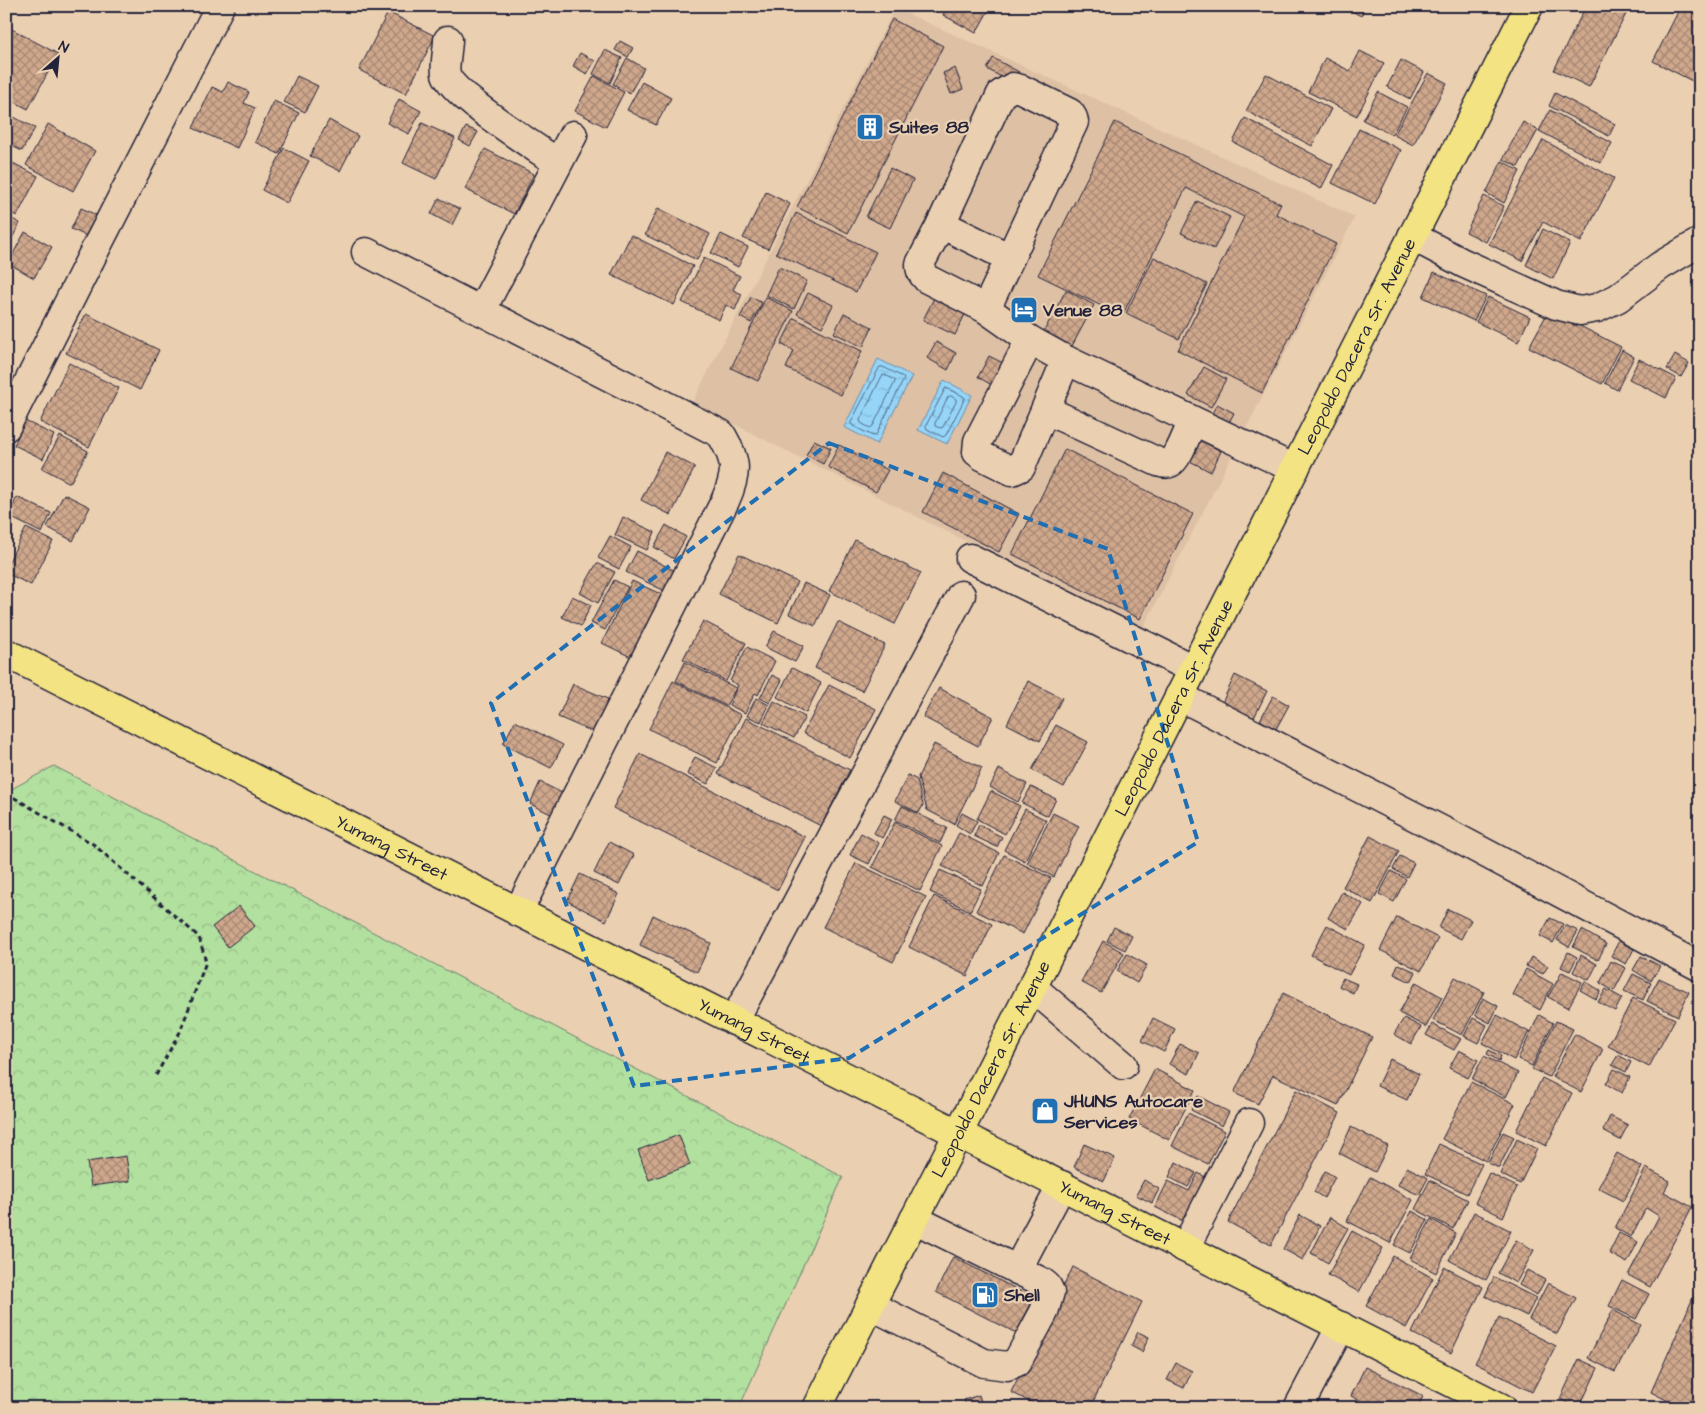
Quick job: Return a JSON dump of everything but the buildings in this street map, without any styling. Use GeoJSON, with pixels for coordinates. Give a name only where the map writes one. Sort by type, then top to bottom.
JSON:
{"type":"FeatureCollection","features":[{"type":"Feature","properties":{"kind":"main road","name":"Leopoldo Dacera Sr. Avenue"},"geometry":{"type":"LineString","coordinates":[[817,1408],[958,1134],[1528,6]]}},
{"type":"Feature","properties":{"kind":"main road","name":"Yumang Street"},"geometry":{"type":"LineString","coordinates":[[6,653],[1502,1408]]}},
{"type":"Feature","properties":{"kind":"street"},"geometry":{"type":"LineString","coordinates":[[6,427],[94,250],[220,6]]}},
{"type":"Feature","properties":{"kind":"street"},"geometry":{"type":"LineString","coordinates":[[448,40],[446,74],[454,86],[484,112],[558,163]]}},
{"type":"Feature","properties":{"kind":"street"},"geometry":{"type":"LineString","coordinates":[[986,309],[1074,122],[1070,113],[1022,89],[1013,87],[1002,94],[941,224],[920,264],[920,270],[927,279],[986,309],[1030,340],[1066,360],[1295,469]]}},
{"type":"Feature","properties":{"kind":"street"},"geometry":{"type":"LineString","coordinates":[[481,311],[573,135]]}},
{"type":"Feature","properties":{"kind":"street"},"geometry":{"type":"LineString","coordinates":[[941,224],[1010,258]]}},
{"type":"Feature","properties":{"kind":"street"},"geometry":{"type":"LineString","coordinates":[[1412,236],[1463,263],[1556,305],[1580,311],[1598,308],[1618,298],[1660,266],[1700,242]]}},
{"type":"Feature","properties":{"kind":"street"},"geometry":{"type":"LineString","coordinates":[[366,252],[721,434],[732,453],[734,480],[725,501],[518,912]]}},
{"type":"Feature","properties":{"kind":"street"},"geometry":{"type":"LineString","coordinates":[[1030,340],[978,441],[976,452],[982,456],[1012,471],[1021,467],[1066,360]]}},
{"type":"Feature","properties":{"kind":"street"},"geometry":{"type":"LineString","coordinates":[[1046,410],[1166,464],[1171,463],[1176,457],[1192,421]]}},
{"type":"Feature","properties":{"kind":"street"},"geometry":{"type":"LineString","coordinates":[[970,558],[1193,669]]}},
{"type":"Feature","properties":{"kind":"street"},"geometry":{"type":"LineString","coordinates":[[734,1020],[961,595]]}},
{"type":"Feature","properties":{"kind":"street"},"geometry":{"type":"LineString","coordinates":[[1180,696],[1455,837],[1700,967]]}},
{"type":"Feature","properties":{"kind":"street"},"geometry":{"type":"LineString","coordinates":[[1032,987],[1124,1065]]}},
{"type":"Feature","properties":{"kind":"street"},"geometry":{"type":"LineString","coordinates":[[1185,1248],[1249,1123]]}},
{"type":"Feature","properties":{"kind":"street"},"geometry":{"type":"LineString","coordinates":[[1017,1270],[1062,1186]]}},
{"type":"Feature","properties":{"kind":"street"},"geometry":{"type":"LineString","coordinates":[[870,1305],[984,1363],[1007,1366],[1017,1362],[1044,1312],[1050,1292],[1042,1282],[914,1219]]}},
{"type":"Feature","properties":{"kind":"street"},"geometry":{"type":"LineString","coordinates":[[1298,1408],[1341,1326]]}},
{"type":"Feature","properties":{"kind":"path"},"geometry":{"type":"LineString","coordinates":[[6,793],[93,844],[199,937],[206,962],[180,1032],[155,1077]]}},
{"type":"Feature","properties":{"kind":"highlighted area"},"geometry":{"type":"Polygon","coordinates":[[[829,443],[1108,549],[1198,842],[849,1058],[634,1086],[491,703],[829,443]]]}},
{"type":"Feature","properties":{"kind":"shaded area","name":"Venue 88"},"geometry":{"type":"Polygon","coordinates":[[[895,8],[1355,217],[1142,630],[692,403],[895,8]]]}},
{"type":"Feature","properties":{"kind":"green space"},"geometry":{"type":"Polygon","coordinates":[[[54,766],[843,1177],[739,1408],[6,1408],[6,792],[54,766]]]}},
{"type":"Feature","properties":{"kind":"water"},"geometry":{"type":"Polygon","coordinates":[[[878,359],[912,376],[877,444],[844,427],[878,359]]]}},
{"type":"Feature","properties":{"kind":"water"},"geometry":{"type":"Polygon","coordinates":[[[944,380],[972,395],[947,444],[918,430],[944,380]]]}},
{"type":"Feature","properties":{"kind":"place","name":"Suites 88"},"geometry":{"type":"Point","coordinates":[870,127]}},
{"type":"Feature","properties":{"kind":"place","name":"Venue 88"},"geometry":{"type":"Point","coordinates":[1024,310]}},
{"type":"Feature","properties":{"kind":"place","name":"JHUNS Autocare Services"},"geometry":{"type":"Point","coordinates":[1045,1111]}},
{"type":"Feature","properties":{"kind":"place","name":"Shell"},"geometry":{"type":"Point","coordinates":[985,1295]}}]}
